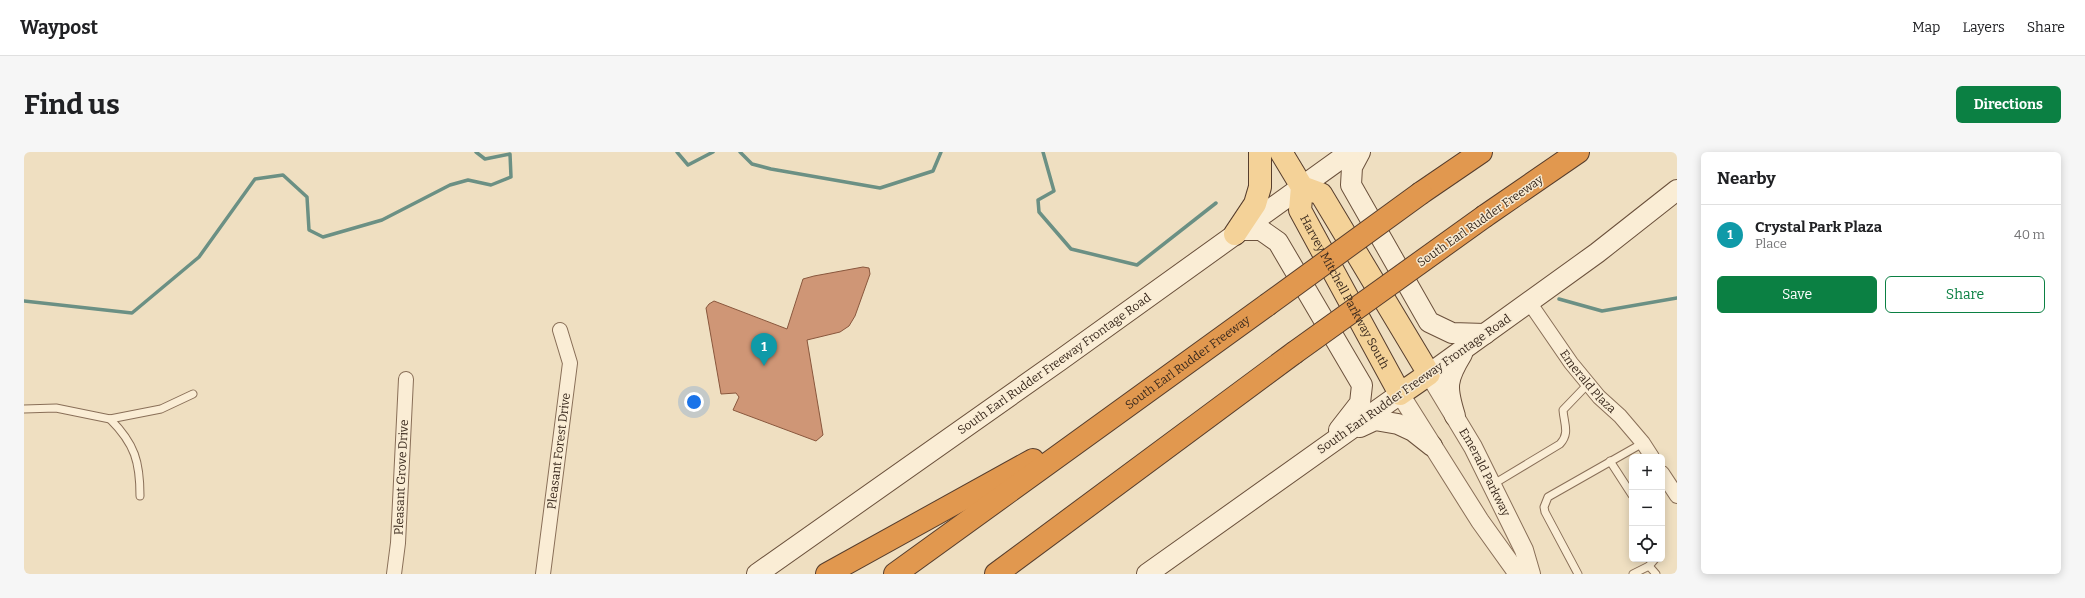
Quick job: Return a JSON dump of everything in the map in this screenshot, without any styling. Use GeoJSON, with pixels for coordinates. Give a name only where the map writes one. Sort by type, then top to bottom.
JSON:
{"type":"FeatureCollection","features":[{"type":"Feature","properties":{"kind":"highway","name":"South Earl Rudder Freeway"},"geometry":{"type":"LineString","coordinates":[[895,574],[1421,193],[1481,152]]}},
{"type":"Feature","properties":{"kind":"highway","name":"South Earl Rudder Freeway"},"geometry":{"type":"LineString","coordinates":[[1001,571],[1294,353],[1485,216],[1578,152]]}},
{"type":"Feature","properties":{"kind":"highway"},"geometry":{"type":"LineString","coordinates":[[827,574],[1116,414]]}},
{"type":"Feature","properties":{"kind":"main road"},"geometry":{"type":"LineString","coordinates":[[1238,232],[1255,204],[1260,188],[1260,152]]}},
{"type":"Feature","properties":{"kind":"main road"},"geometry":{"type":"LineString","coordinates":[[1281,152],[1302,187],[1321,194],[1430,374]]}},
{"type":"Feature","properties":{"kind":"main road","name":"South Earl Rudder Freeway Frontage Road"},"geometry":{"type":"LineString","coordinates":[[757,574],[1350,152]]}},
{"type":"Feature","properties":{"kind":"main road"},"geometry":{"type":"LineString","coordinates":[[1360,152],[1352,167],[1351,185],[1429,322],[1452,333],[1484,334]]}},
{"type":"Feature","properties":{"kind":"main road","name":"Harvey Mitchell Parkway South"},"geometry":{"type":"LineString","coordinates":[[1302,187],[1300,210],[1400,394]]}},
{"type":"Feature","properties":{"kind":"main road","name":"South Earl Rudder Freeway Frontage Road"},"geometry":{"type":"LineString","coordinates":[[1148,574],[1430,374],[1597,253],[1677,190]]}},
{"type":"Feature","properties":{"kind":"main road"},"geometry":{"type":"LineString","coordinates":[[1238,232],[1261,230],[1278,242],[1362,385],[1360,403],[1328,445]]}},
{"type":"Feature","properties":{"kind":"main road"},"geometry":{"type":"LineString","coordinates":[[1455,416],[1449,396],[1449,376],[1466,347]]}},
{"type":"Feature","properties":{"kind":"main road"},"geometry":{"type":"LineString","coordinates":[[1346,434],[1375,420],[1398,424],[1413,431],[1432,446]]}},
{"type":"Feature","properties":{"kind":"street","name":"Emerald Plaza"},"geometry":{"type":"LineString","coordinates":[[1529,302],[1571,363],[1599,397],[1620,416],[1643,443],[1650,454]]}},
{"type":"Feature","properties":{"kind":"street","name":"Pleasant Forest Drive"},"geometry":{"type":"LineString","coordinates":[[543,574],[570,363],[560,330]]}},
{"type":"Feature","properties":{"kind":"street","name":"Emerald Parkway"},"geometry":{"type":"LineString","coordinates":[[1430,374],[1455,416],[1492,485],[1524,550],[1531,574]]}},
{"type":"Feature","properties":{"kind":"street","name":"Pleasant Grove Drive"},"geometry":{"type":"LineString","coordinates":[[394,574],[398,543],[406,380]]}},
{"type":"Feature","properties":{"kind":"street","name":"Emerald Parkway"},"geometry":{"type":"LineString","coordinates":[[1400,394],[1480,521],[1518,574]]}},
{"type":"Feature","properties":{"kind":"street"},"geometry":{"type":"LineString","coordinates":[[1665,478],[1677,496]]}},
{"type":"Feature","properties":{"kind":"lane"},"geometry":{"type":"LineString","coordinates":[[1492,485],[1560,444],[1565,439],[1567,428],[1563,410],[1588,384]]}},
{"type":"Feature","properties":{"kind":"lane"},"geometry":{"type":"LineString","coordinates":[[24,409],[56,408],[110,419],[161,409],[193,394]]}},
{"type":"Feature","properties":{"kind":"lane"},"geometry":{"type":"LineString","coordinates":[[110,419],[123,432],[133,448],[139,464],[140,496]]}},
{"type":"Feature","properties":{"kind":"lane"},"geometry":{"type":"LineString","coordinates":[[1578,574],[1544,507],[1548,497],[1643,443]]}},
{"type":"Feature","properties":{"kind":"lane"},"geometry":{"type":"LineString","coordinates":[[1610,461],[1629,490]]}},
{"type":"Feature","properties":{"kind":"lane"},"geometry":{"type":"LineString","coordinates":[[1633,574],[1649,566],[1652,562]]}},
{"type":"Feature","properties":{"kind":"lane"},"geometry":{"type":"LineString","coordinates":[[1649,566],[1656,574]]}},
{"type":"Feature","properties":{"kind":"building"},"geometry":{"type":"Polygon","coordinates":[[[863,267],[869,268],[870,274],[855,316],[849,326],[840,332],[807,340],[823,435],[816,441],[733,410],[739,397],[736,393],[721,394],[706,308],[709,304],[714,301],[787,329],[803,279],[863,267]]]}},
{"type":"Feature","properties":{"kind":"waterway"},"geometry":{"type":"LineString","coordinates":[[24,301],[132,313],[199,257],[255,179],[283,175],[307,197],[309,230],[323,237],[382,220],[450,185],[468,180],[491,185],[511,177],[510,154],[485,159],[476,152]]}},
{"type":"Feature","properties":{"kind":"waterway"},"geometry":{"type":"LineString","coordinates":[[677,152],[688,165],[713,152]]}},
{"type":"Feature","properties":{"kind":"waterway"},"geometry":{"type":"LineString","coordinates":[[740,152],[752,164],[771,169],[880,188],[933,171],[941,152]]}},
{"type":"Feature","properties":{"kind":"waterway"},"geometry":{"type":"LineString","coordinates":[[1043,152],[1054,191],[1038,200],[1039,212],[1071,249],[1137,265],[1216,203]]}},
{"type":"Feature","properties":{"kind":"waterway"},"geometry":{"type":"LineString","coordinates":[[1559,299],[1602,311],[1677,298]]}},
{"type":"Feature","properties":{"kind":"place","name":"Crystal Park Plaza"},"geometry":{"type":"Point","coordinates":[764,366]}}]}
